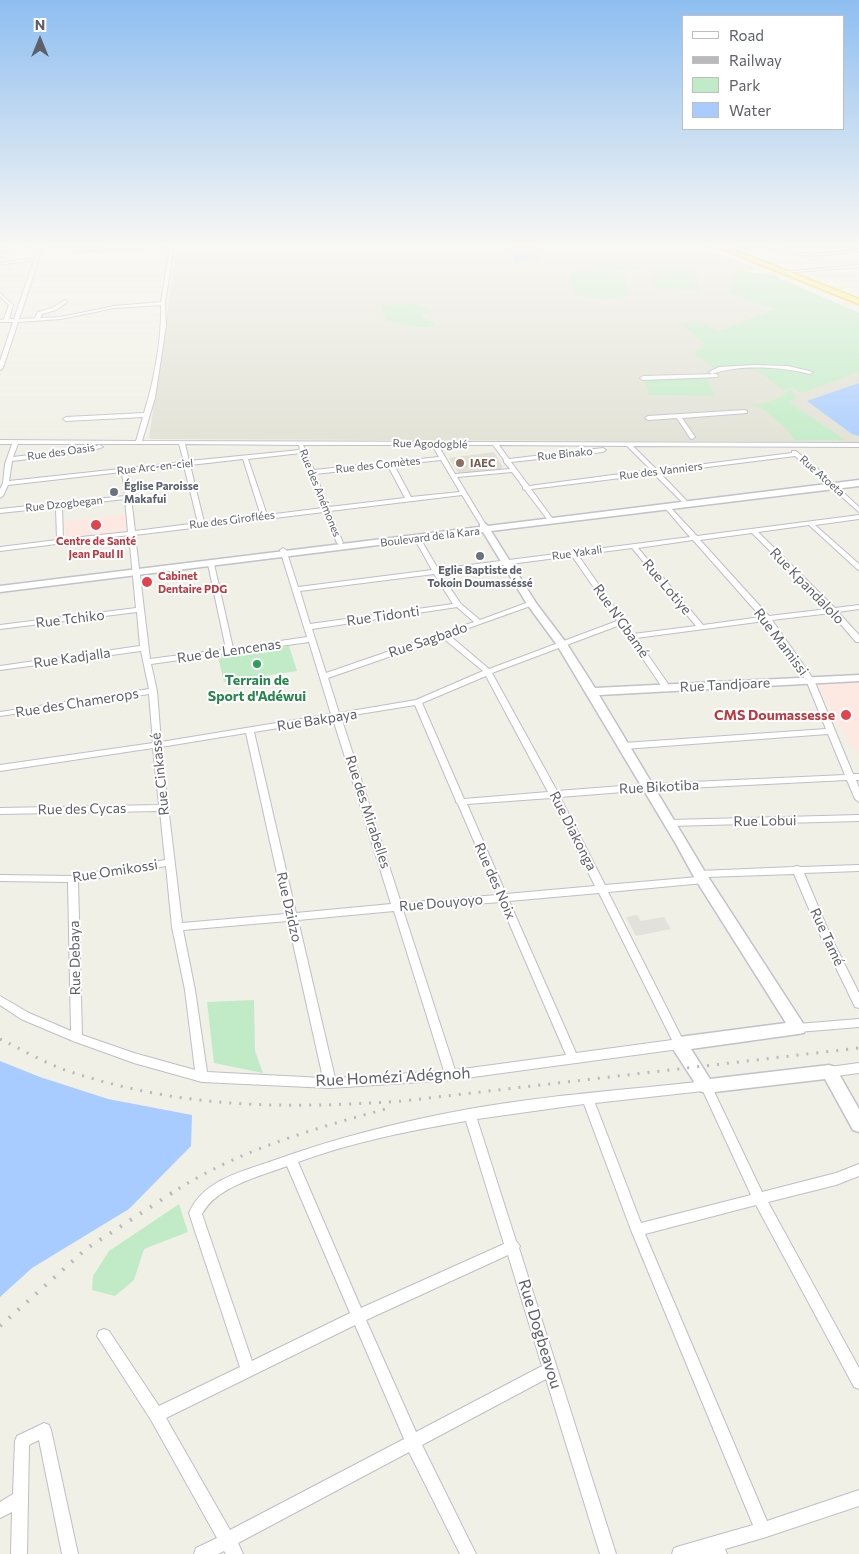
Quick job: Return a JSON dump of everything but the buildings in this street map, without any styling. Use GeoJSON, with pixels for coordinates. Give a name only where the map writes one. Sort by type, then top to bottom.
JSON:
{"type":"FeatureCollection","features":[{"type":"Feature","properties":{"kind":"main road","name":"Boulevard de la Kara"},"geometry":{"type":"LineString","coordinates":[[0,589],[136,569],[211,564],[340,543],[668,509],[832,485],[859,479]]}},
{"type":"Feature","properties":{"kind":"main road","name":"Boulevard de la Kara"},"geometry":{"type":"LineString","coordinates":[[0,585],[417,538],[548,517],[683,500],[859,483]]}},
{"type":"Feature","properties":{"kind":"main road"},"geometry":{"type":"LineString","coordinates":[[485,528],[532,604],[562,644],[701,877],[798,1028],[679,1044],[706,1086],[829,1072],[859,1125]]}},
{"type":"Feature","properties":{"kind":"main road","name":"Rue Tandjoare"},"geometry":{"type":"LineString","coordinates":[[591,692],[859,678]]}},
{"type":"Feature","properties":{"kind":"street"},"geometry":{"type":"LineString","coordinates":[[0,320],[42,319]]}},
{"type":"Feature","properties":{"kind":"street"},"geometry":{"type":"LineString","coordinates":[[138,443],[152,398],[164,325],[163,319]]}},
{"type":"Feature","properties":{"kind":"street"},"geometry":{"type":"LineString","coordinates":[[0,368],[17,320]]}},
{"type":"Feature","properties":{"kind":"street"},"geometry":{"type":"LineString","coordinates":[[643,378],[714,374],[726,368],[773,365],[810,372]]}},
{"type":"Feature","properties":{"kind":"street"},"geometry":{"type":"LineString","coordinates":[[648,418],[745,412]]}},
{"type":"Feature","properties":{"kind":"street"},"geometry":{"type":"LineString","coordinates":[[66,419],[146,415]]}},
{"type":"Feature","properties":{"kind":"street"},"geometry":{"type":"LineString","coordinates":[[678,416],[692,437]]}},
{"type":"Feature","properties":{"kind":"street","name":"Rue Agodogblé"},"geometry":{"type":"LineString","coordinates":[[0,442],[111,444],[859,445]]}},
{"type":"Feature","properties":{"kind":"street"},"geometry":{"type":"LineString","coordinates":[[0,496],[6,483],[9,461],[15,443]]}},
{"type":"Feature","properties":{"kind":"street"},"geometry":{"type":"LineString","coordinates":[[182,443],[201,524]]}},
{"type":"Feature","properties":{"kind":"street","name":"Rue des Anémones"},"geometry":{"type":"LineString","coordinates":[[300,443],[340,543]]}},
{"type":"Feature","properties":{"kind":"street","name":"Rue des Oasis"},"geometry":{"type":"LineString","coordinates":[[0,464],[9,461],[88,450],[111,444]]}},
{"type":"Feature","properties":{"kind":"street"},"geometry":{"type":"LineString","coordinates":[[434,444],[485,528]]}},
{"type":"Feature","properties":{"kind":"street"},"geometry":{"type":"LineString","coordinates":[[626,444],[683,500]]}},
{"type":"Feature","properties":{"kind":"street","name":"Rue Binako"},"geometry":{"type":"LineString","coordinates":[[506,460],[613,448],[626,444]]}},
{"type":"Feature","properties":{"kind":"street"},"geometry":{"type":"LineString","coordinates":[[496,445],[525,488],[548,517]]}},
{"type":"Feature","properties":{"kind":"street","name":"Rue Atoeta"},"geometry":{"type":"LineString","coordinates":[[783,445],[796,454],[859,510]]}},
{"type":"Feature","properties":{"kind":"street","name":"Rue Arc-en-ciel"},"geometry":{"type":"LineString","coordinates":[[6,483],[303,451]]}},
{"type":"Feature","properties":{"kind":"street","name":"Rue des Vanniers"},"geometry":{"type":"LineString","coordinates":[[525,488],[796,454]]}},
{"type":"Feature","properties":{"kind":"street"},"geometry":{"type":"LineString","coordinates":[[245,458],[264,516]]}},
{"type":"Feature","properties":{"kind":"street","name":"Rue des Comètes"},"geometry":{"type":"LineString","coordinates":[[313,472],[442,458]]}},
{"type":"Feature","properties":{"kind":"street"},"geometry":{"type":"LineString","coordinates":[[390,463],[409,499]]}},
{"type":"Feature","properties":{"kind":"street","name":"Rue Cinkassé"},"geometry":{"type":"LineString","coordinates":[[125,470],[139,610],[144,648],[153,691],[177,927],[190,990],[202,1076]]}},
{"type":"Feature","properties":{"kind":"street"},"geometry":{"type":"LineString","coordinates":[[454,476],[513,470]]}},
{"type":"Feature","properties":{"kind":"street","name":"Rue des Giroflées"},"geometry":{"type":"LineString","coordinates":[[0,549],[464,493]]}},
{"type":"Feature","properties":{"kind":"street","name":"Rue Dzogbegan"},"geometry":{"type":"LineString","coordinates":[[0,511],[128,497]]}},
{"type":"Feature","properties":{"kind":"street"},"geometry":{"type":"LineString","coordinates":[[59,505],[60,541]]}},
{"type":"Feature","properties":{"kind":"street","name":"Rue Mamissi"},"geometry":{"type":"LineString","coordinates":[[668,509],[767,619],[810,680],[831,731],[855,778],[859,799]]}},
{"type":"Feature","properties":{"kind":"street","name":"Rue Yakali"},"geometry":{"type":"LineString","coordinates":[[295,590],[859,517]]}},
{"type":"Feature","properties":{"kind":"street"},"geometry":{"type":"LineString","coordinates":[[812,524],[859,568]]}},
{"type":"Feature","properties":{"kind":"street","name":"Rue Kpandalolo"},"geometry":{"type":"LineString","coordinates":[[754,532],[833,610],[859,640]]}},
{"type":"Feature","properties":{"kind":"street"},"geometry":{"type":"LineString","coordinates":[[417,538],[436,572],[458,605],[479,622]]}},
{"type":"Feature","properties":{"kind":"street","name":"Rue Lotiye"},"geometry":{"type":"LineString","coordinates":[[632,546],[701,627]]}},
{"type":"Feature","properties":{"kind":"street","name":"Rue des Mirabelles"},"geometry":{"type":"LineString","coordinates":[[284,552],[451,1075]]}},
{"type":"Feature","properties":{"kind":"street","name":"Rue N'Gbamé"},"geometry":{"type":"LineString","coordinates":[[574,554],[667,688]]}},
{"type":"Feature","properties":{"kind":"street"},"geometry":{"type":"LineString","coordinates":[[211,564],[230,651]]}},
{"type":"Feature","properties":{"kind":"street","name":"Rue Sagbado"},"geometry":{"type":"LineString","coordinates":[[323,677],[532,604]]}},
{"type":"Feature","properties":{"kind":"street","name":"Rue Tidonti"},"geometry":{"type":"LineString","coordinates":[[308,627],[458,605]]}},
{"type":"Feature","properties":{"kind":"street"},"geometry":{"type":"LineString","coordinates":[[632,636],[859,607]]}},
{"type":"Feature","properties":{"kind":"street","name":"Rue Tchiko"},"geometry":{"type":"LineString","coordinates":[[0,627],[139,610]]}},
{"type":"Feature","properties":{"kind":"street","name":"Rue Bakpaya"},"geometry":{"type":"LineString","coordinates":[[0,768],[250,731],[418,702],[488,672],[621,622]]}},
{"type":"Feature","properties":{"kind":"street","name":"Rue Diakonga"},"geometry":{"type":"LineString","coordinates":[[444,636],[488,672],[554,794],[679,1044]]}},
{"type":"Feature","properties":{"kind":"street","name":"Rue de Lencenas"},"geometry":{"type":"LineString","coordinates":[[147,662],[311,639]]}},
{"type":"Feature","properties":{"kind":"street","name":"Rue Kadjalla"},"geometry":{"type":"LineString","coordinates":[[0,668],[144,648]]}},
{"type":"Feature","properties":{"kind":"street","name":"Rue des Chamerops"},"geometry":{"type":"LineString","coordinates":[[0,714],[153,691]]}},
{"type":"Feature","properties":{"kind":"street","name":"Rue des Noix"},"geometry":{"type":"LineString","coordinates":[[418,702],[573,1059]]}},
{"type":"Feature","properties":{"kind":"street","name":"Rue Dzidzo"},"geometry":{"type":"LineString","coordinates":[[250,731],[330,1083]]}},
{"type":"Feature","properties":{"kind":"street"},"geometry":{"type":"LineString","coordinates":[[624,746],[831,731]]}},
{"type":"Feature","properties":{"kind":"street","name":"Rue Bikotiba"},"geometry":{"type":"LineString","coordinates":[[460,802],[648,787],[855,778]]}},
{"type":"Feature","properties":{"kind":"street","name":"Rue des Cycas"},"geometry":{"type":"LineString","coordinates":[[0,811],[164,808]]}},
{"type":"Feature","properties":{"kind":"street","name":"Rue Lobui"},"geometry":{"type":"LineString","coordinates":[[670,823],[859,818]]}},
{"type":"Feature","properties":{"kind":"street","name":"Rue Omikossi"},"geometry":{"type":"LineString","coordinates":[[0,878],[73,878],[170,862]]}},
{"type":"Feature","properties":{"kind":"street","name":"Rue Douyoyo"},"geometry":{"type":"LineString","coordinates":[[177,927],[502,898],[701,877],[797,869],[859,868]]}},
{"type":"Feature","properties":{"kind":"street","name":"Rue Tamé"},"geometry":{"type":"LineString","coordinates":[[797,869],[859,1004]]}},
{"type":"Feature","properties":{"kind":"street","name":"Rue Debaya"},"geometry":{"type":"LineString","coordinates":[[73,878],[77,1038]]}},
{"type":"Feature","properties":{"kind":"street","name":"Rue Homézi Adégnoh"},"geometry":{"type":"LineString","coordinates":[[0,1000],[25,1016],[77,1038],[134,1058],[202,1076],[330,1083],[451,1075],[679,1044]]}},
{"type":"Feature","properties":{"kind":"street"},"geometry":{"type":"LineString","coordinates":[[798,1028],[859,1023]]}},
{"type":"Feature","properties":{"kind":"street"},"geometry":{"type":"LineString","coordinates":[[829,1072],[859,1068]]}},
{"type":"Feature","properties":{"kind":"street"},"geometry":{"type":"LineString","coordinates":[[248,1371],[195,1213],[207,1194],[290,1159],[344,1140],[470,1114],[706,1086],[759,1199],[859,1382]]}},
{"type":"Feature","properties":{"kind":"street"},"geometry":{"type":"LineString","coordinates":[[588,1100],[637,1230],[763,1530]]}},
{"type":"Feature","properties":{"kind":"street","name":"Rue Dogbeavou"},"geometry":{"type":"LineString","coordinates":[[470,1114],[513,1246],[608,1554]]}},
{"type":"Feature","properties":{"kind":"street"},"geometry":{"type":"LineString","coordinates":[[290,1159],[360,1316],[412,1441],[468,1554]]}},
{"type":"Feature","properties":{"kind":"street"},"geometry":{"type":"LineString","coordinates":[[637,1230],[836,1179],[859,1170]]}},
{"type":"Feature","properties":{"kind":"street"},"geometry":{"type":"LineString","coordinates":[[156,1415],[360,1316],[513,1246]]}},
{"type":"Feature","properties":{"kind":"street"},"geometry":{"type":"LineString","coordinates":[[104,1336],[156,1415],[235,1554]]}},
{"type":"Feature","properties":{"kind":"street"},"geometry":{"type":"LineString","coordinates":[[202,1554],[550,1369]]}},
{"type":"Feature","properties":{"kind":"street"},"geometry":{"type":"LineString","coordinates":[[19,1554],[22,1441],[44,1430],[70,1554]]}},
{"type":"Feature","properties":{"kind":"street"},"geometry":{"type":"LineString","coordinates":[[680,1554],[717,1549],[763,1530],[859,1498]]}},
{"type":"Feature","properties":{"kind":"street"},"geometry":{"type":"LineString","coordinates":[[0,1510],[20,1499]]}},
{"type":"Feature","properties":{"kind":"shaded area"},"geometry":{"type":"Polygon","coordinates":[[[166,319],[859,319],[859,442],[149,438],[166,319]]]}},
{"type":"Feature","properties":{"kind":"shaded area"},"geometry":{"type":"Polygon","coordinates":[[[494,452],[503,467],[501,469],[459,474],[449,458],[494,452]]]}},
{"type":"Feature","properties":{"kind":"shaded area","name":"Centre de Santé Jean Paul II"},"geometry":{"type":"Polygon","coordinates":[[[126,514],[129,531],[66,537],[64,521],[126,514]]]}},
{"type":"Feature","properties":{"kind":"shaded area","name":"CMS Doumassesse"},"geometry":{"type":"Polygon","coordinates":[[[817,682],[859,682],[859,756],[855,747],[851,747],[842,727],[839,727],[817,682]]]}},
{"type":"Feature","properties":{"kind":"shaded area"},"geometry":{"type":"Polygon","coordinates":[[[637,915],[641,921],[664,917],[671,929],[636,936],[626,917],[637,915]]]}},
{"type":"Feature","properties":{"kind":"green space"},"geometry":{"type":"Polygon","coordinates":[[[386,319],[423,319],[434,323],[434,327],[419,327],[387,321],[386,319]]]}},
{"type":"Feature","properties":{"kind":"green space"},"geometry":{"type":"Polygon","coordinates":[[[752,319],[859,319],[859,372],[802,393],[792,388],[783,390],[760,372],[743,369],[716,370],[695,355],[695,351],[702,348],[705,344],[680,323],[704,323],[717,332],[752,319]]]}},
{"type":"Feature","properties":{"kind":"green space"},"geometry":{"type":"Polygon","coordinates":[[[644,378],[707,379],[714,396],[649,395],[644,378]]]}},
{"type":"Feature","properties":{"kind":"green space"},"geometry":{"type":"Polygon","coordinates":[[[788,390],[793,390],[796,398],[789,402],[845,440],[794,440],[786,428],[762,408],[749,404],[777,399],[788,390]]]}},
{"type":"Feature","properties":{"kind":"green space","name":"Terrain de Sport d'Adéwui"},"geometry":{"type":"Polygon","coordinates":[[[289,646],[297,671],[224,682],[218,657],[289,646]]]}},
{"type":"Feature","properties":{"kind":"green space"},"geometry":{"type":"Polygon","coordinates":[[[254,1000],[255,1051],[263,1073],[214,1063],[207,1002],[254,1000]]]}},
{"type":"Feature","properties":{"kind":"green space"},"geometry":{"type":"Polygon","coordinates":[[[179,1204],[188,1232],[144,1249],[134,1280],[115,1296],[92,1290],[93,1276],[109,1251],[179,1204]]]}},
{"type":"Feature","properties":{"kind":"water"},"geometry":{"type":"Polygon","coordinates":[[[859,383],[859,436],[852,434],[807,401],[859,383]]]}},
{"type":"Feature","properties":{"kind":"water"},"geometry":{"type":"Polygon","coordinates":[[[0,1061],[40,1077],[108,1099],[192,1115],[191,1146],[129,1209],[32,1268],[0,1297],[0,1061]]]}},
{"type":"Feature","properties":{"kind":"railway"},"geometry":{"type":"LineString","coordinates":[[6,359],[20,319]]}},
{"type":"Feature","properties":{"kind":"railway"},"geometry":{"type":"LineString","coordinates":[[0,375],[6,358]]}},
{"type":"Feature","properties":{"kind":"railway"},"geometry":{"type":"LineString","coordinates":[[0,1039],[57,1067],[108,1083],[191,1099],[274,1105],[359,1104],[403,1101],[859,1048]]}},
{"type":"Feature","properties":{"kind":"railway"},"geometry":{"type":"LineString","coordinates":[[170,1194],[196,1178],[276,1142],[389,1108]]}},
{"type":"Feature","properties":{"kind":"railway"},"geometry":{"type":"LineString","coordinates":[[0,1326],[86,1249],[172,1193]]}},
{"type":"Feature","properties":{"kind":"place","name":"IAEC"},"geometry":{"type":"Point","coordinates":[460,463]}},
{"type":"Feature","properties":{"kind":"place","name":"Église Paroisse Makafui"},"geometry":{"type":"Point","coordinates":[114,492]}},
{"type":"Feature","properties":{"kind":"place","name":"Centre de Santé Jean Paul II"},"geometry":{"type":"Point","coordinates":[96,525]}},
{"type":"Feature","properties":{"kind":"place","name":"Eglie Baptiste de Tokoin Doumasséssé"},"geometry":{"type":"Point","coordinates":[480,556]}},
{"type":"Feature","properties":{"kind":"place","name":"Cabinet Dentaire PDG"},"geometry":{"type":"Point","coordinates":[147,582]}},
{"type":"Feature","properties":{"kind":"place","name":"Terrain de Sport d'Adéwui"},"geometry":{"type":"Point","coordinates":[257,664]}},
{"type":"Feature","properties":{"kind":"place","name":"CMS Doumassesse"},"geometry":{"type":"Point","coordinates":[846,715]}}]}
